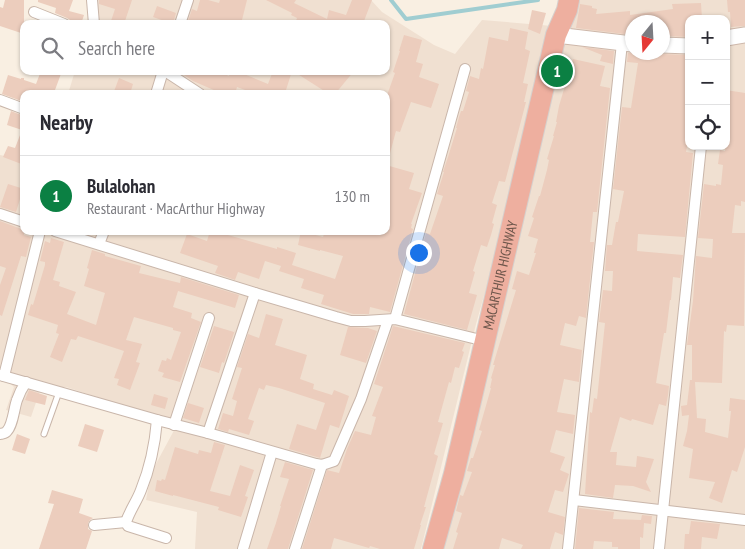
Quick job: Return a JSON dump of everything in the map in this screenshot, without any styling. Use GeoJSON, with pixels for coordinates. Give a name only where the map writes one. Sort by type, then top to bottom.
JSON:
{"type":"FeatureCollection","features":[{"type":"Feature","properties":{"kind":"highway","name":"MACARTHUR HIGHWAY"},"geometry":{"type":"LineString","coordinates":[[433,549],[454,474],[556,35],[567,3]]}},
{"type":"Feature","properties":{"kind":"street"},"geometry":{"type":"LineString","coordinates":[[92,0],[94,20]]}},
{"type":"Feature","properties":{"kind":"street"},"geometry":{"type":"LineString","coordinates":[[181,20],[188,0]]}},
{"type":"Feature","properties":{"kind":"street"},"geometry":{"type":"LineString","coordinates":[[34,12],[54,20]]}},
{"type":"Feature","properties":{"kind":"street"},"geometry":{"type":"LineString","coordinates":[[556,35],[625,43]]}},
{"type":"Feature","properties":{"kind":"street"},"geometry":{"type":"LineString","coordinates":[[730,37],[745,35]]}},
{"type":"Feature","properties":{"kind":"street"},"geometry":{"type":"LineString","coordinates":[[670,45],[685,46]]}},
{"type":"Feature","properties":{"kind":"street"},"geometry":{"type":"LineString","coordinates":[[568,549],[625,60]]}},
{"type":"Feature","properties":{"kind":"street"},"geometry":{"type":"LineString","coordinates":[[39,235],[2,376],[322,465],[334,461],[361,399],[392,319],[465,69]]}},
{"type":"Feature","properties":{"kind":"street"},"geometry":{"type":"LineString","coordinates":[[157,90],[163,75]]}},
{"type":"Feature","properties":{"kind":"street"},"geometry":{"type":"LineString","coordinates":[[170,75],[194,90]]}},
{"type":"Feature","properties":{"kind":"street"},"geometry":{"type":"LineString","coordinates":[[0,100],[20,107]]}},
{"type":"Feature","properties":{"kind":"street"},"geometry":{"type":"LineString","coordinates":[[659,549],[701,150]]}},
{"type":"Feature","properties":{"kind":"street"},"geometry":{"type":"LineString","coordinates":[[0,214],[20,221]]}},
{"type":"Feature","properties":{"kind":"street"},"geometry":{"type":"LineString","coordinates":[[69,235],[351,321],[392,319],[485,341]]}},
{"type":"Feature","properties":{"kind":"street"},"geometry":{"type":"LineString","coordinates":[[99,244],[102,235]]}},
{"type":"Feature","properties":{"kind":"street"},"geometry":{"type":"LineString","coordinates":[[208,433],[255,293]]}},
{"type":"Feature","properties":{"kind":"street"},"geometry":{"type":"LineString","coordinates":[[174,425],[209,318]]}},
{"type":"Feature","properties":{"kind":"street"},"geometry":{"type":"LineString","coordinates":[[0,434],[7,431],[10,426],[20,391],[26,382]]}},
{"type":"Feature","properties":{"kind":"street"},"geometry":{"type":"LineString","coordinates":[[126,522],[142,490],[155,443],[157,420]]}},
{"type":"Feature","properties":{"kind":"street"},"geometry":{"type":"LineString","coordinates":[[243,549],[272,452]]}},
{"type":"Feature","properties":{"kind":"street"},"geometry":{"type":"LineString","coordinates":[[295,549],[322,465]]}},
{"type":"Feature","properties":{"kind":"street"},"geometry":{"type":"LineString","coordinates":[[574,500],[745,520]]}},
{"type":"Feature","properties":{"kind":"street"},"geometry":{"type":"LineString","coordinates":[[94,525],[126,522]]}},
{"type":"Feature","properties":{"kind":"street"},"geometry":{"type":"LineString","coordinates":[[126,522],[128,526],[166,538]]}},
{"type":"Feature","properties":{"kind":"lane"},"geometry":{"type":"LineString","coordinates":[[44,434],[58,392]]}},
{"type":"Feature","properties":{"kind":"shaded area"},"geometry":{"type":"Polygon","coordinates":[[[98,0],[371,0],[382,12],[434,45],[455,54],[482,20],[553,26],[529,137],[476,324],[421,549],[195,549],[197,512],[146,500],[151,473],[178,423],[66,387],[41,388],[31,417],[6,410],[14,387],[0,374],[0,155],[20,159],[20,235],[390,235],[390,90],[69,90],[74,75],[390,75],[390,20],[92,20],[98,0]]]}},
{"type":"Feature","properties":{"kind":"shaded area"},"geometry":{"type":"Polygon","coordinates":[[[574,0],[745,0],[745,549],[439,549],[574,0]]]}},
{"type":"Feature","properties":{"kind":"building"},"geometry":{"type":"Polygon","coordinates":[[[5,0],[24,0],[24,20],[20,20],[20,33],[0,26],[0,7],[3,8],[5,0]]]}},
{"type":"Feature","properties":{"kind":"building"},"geometry":{"type":"Polygon","coordinates":[[[38,0],[73,0],[69,11],[84,15],[82,20],[70,20],[55,13],[56,8],[38,2],[38,0]]]}},
{"type":"Feature","properties":{"kind":"building"},"geometry":{"type":"Polygon","coordinates":[[[99,0],[132,0],[125,20],[111,20],[115,9],[99,4],[99,0]]]}},
{"type":"Feature","properties":{"kind":"building"},"geometry":{"type":"Polygon","coordinates":[[[200,0],[219,3],[220,0],[247,0],[242,20],[188,20],[192,9],[197,11],[200,0]]]}},
{"type":"Feature","properties":{"kind":"building"},"geometry":{"type":"Polygon","coordinates":[[[266,0],[296,0],[294,3],[327,19],[329,10],[346,15],[352,0],[372,0],[364,20],[296,20],[297,18],[291,15],[292,13],[266,0]]]}},
{"type":"Feature","properties":{"kind":"building"},"geometry":{"type":"Polygon","coordinates":[[[727,0],[745,0],[745,26],[731,27],[727,0]]]}},
{"type":"Feature","properties":{"kind":"building"},"geometry":{"type":"Polygon","coordinates":[[[701,3],[702,15],[685,15],[685,37],[670,36],[670,15],[630,15],[673,9],[672,4],[701,3]]]}},
{"type":"Feature","properties":{"kind":"building"},"geometry":{"type":"Polygon","coordinates":[[[580,4],[597,9],[596,14],[630,11],[630,15],[625,15],[625,34],[576,28],[580,4]]]}},
{"type":"Feature","properties":{"kind":"building"},"geometry":{"type":"Polygon","coordinates":[[[157,6],[176,13],[174,20],[162,20],[153,17],[157,6]]]}},
{"type":"Feature","properties":{"kind":"building"},"geometry":{"type":"Polygon","coordinates":[[[532,10],[546,13],[540,34],[528,29],[532,10]]]}},
{"type":"Feature","properties":{"kind":"building"},"geometry":{"type":"Polygon","coordinates":[[[510,28],[528,32],[525,49],[530,51],[523,83],[528,84],[524,102],[526,102],[505,182],[499,181],[492,203],[497,205],[491,235],[487,247],[481,245],[473,271],[475,272],[469,293],[477,295],[467,330],[404,314],[426,233],[430,234],[443,196],[437,194],[459,117],[469,92],[466,91],[470,76],[479,79],[481,68],[483,69],[489,37],[508,41],[510,28]]]}},
{"type":"Feature","properties":{"kind":"building"},"geometry":{"type":"Polygon","coordinates":[[[404,35],[422,40],[416,62],[423,64],[419,77],[439,84],[431,108],[411,102],[400,132],[396,131],[390,153],[389,90],[395,73],[393,72],[404,35]]]}},
{"type":"Feature","properties":{"kind":"building"},"geometry":{"type":"Polygon","coordinates":[[[582,47],[614,51],[613,64],[600,61],[602,55],[582,47]]]}},
{"type":"Feature","properties":{"kind":"building"},"geometry":{"type":"Polygon","coordinates":[[[670,54],[685,55],[685,150],[686,152],[693,153],[685,237],[638,234],[637,251],[683,255],[680,278],[673,277],[666,333],[664,333],[656,383],[669,386],[666,406],[659,404],[653,425],[620,417],[610,452],[617,452],[616,465],[636,467],[637,456],[654,459],[646,482],[651,492],[633,486],[615,485],[613,498],[585,494],[590,412],[592,413],[594,398],[597,399],[605,323],[599,322],[603,290],[612,291],[613,271],[605,271],[607,245],[612,245],[624,191],[613,189],[622,107],[631,108],[638,63],[627,62],[627,60],[670,60],[670,54]]]}},
{"type":"Feature","properties":{"kind":"building"},"geometry":{"type":"Polygon","coordinates":[[[573,59],[605,66],[600,86],[610,88],[597,212],[593,212],[590,242],[594,242],[586,318],[579,316],[576,326],[565,323],[560,345],[582,350],[579,382],[564,379],[557,412],[575,415],[573,434],[556,430],[550,452],[565,457],[560,470],[569,474],[563,492],[555,490],[548,512],[565,517],[563,535],[555,532],[550,549],[521,549],[523,545],[502,538],[499,549],[453,549],[462,513],[456,511],[460,495],[463,496],[472,472],[467,471],[482,431],[479,430],[491,388],[491,378],[495,365],[493,365],[516,290],[512,289],[517,271],[529,275],[536,253],[534,253],[538,239],[528,236],[547,170],[549,160],[547,159],[554,136],[559,106],[573,59]]]}},
{"type":"Feature","properties":{"kind":"building"},"geometry":{"type":"Polygon","coordinates":[[[8,75],[21,79],[24,78],[24,80],[36,84],[39,75],[61,75],[55,90],[20,90],[20,101],[2,94],[8,75]]]}},
{"type":"Feature","properties":{"kind":"building"},"geometry":{"type":"Polygon","coordinates":[[[184,75],[246,75],[268,84],[271,75],[291,75],[286,90],[245,90],[237,87],[236,90],[214,90],[184,75]]]}},
{"type":"Feature","properties":{"kind":"building"},"geometry":{"type":"Polygon","coordinates":[[[299,75],[351,75],[338,90],[323,90],[299,75]]]}},
{"type":"Feature","properties":{"kind":"building"},"geometry":{"type":"Polygon","coordinates":[[[119,78],[133,84],[131,90],[114,90],[119,78]]]}},
{"type":"Feature","properties":{"kind":"building"},"geometry":{"type":"Polygon","coordinates":[[[730,91],[745,93],[745,202],[741,201],[741,206],[735,205],[732,233],[745,233],[744,326],[727,325],[726,332],[724,331],[722,383],[695,382],[697,418],[706,419],[705,432],[728,438],[731,411],[729,411],[730,398],[745,400],[745,447],[737,472],[732,470],[722,503],[709,498],[715,482],[689,478],[693,449],[683,446],[689,415],[682,416],[681,406],[687,405],[690,380],[692,380],[692,345],[687,345],[693,301],[696,256],[712,258],[713,239],[698,238],[704,184],[721,185],[723,165],[718,164],[720,150],[730,150],[730,91]]]}},
{"type":"Feature","properties":{"kind":"building"},"geometry":{"type":"Polygon","coordinates":[[[11,111],[20,114],[20,129],[7,125],[11,111]]]}},
{"type":"Feature","properties":{"kind":"building"},"geometry":{"type":"Polygon","coordinates":[[[20,135],[20,163],[3,157],[8,146],[15,148],[20,135]]]}},
{"type":"Feature","properties":{"kind":"building"},"geometry":{"type":"Polygon","coordinates":[[[390,166],[414,173],[409,189],[422,193],[411,224],[413,229],[390,312],[370,307],[369,314],[353,314],[321,304],[324,295],[301,288],[304,279],[279,271],[281,266],[265,261],[259,279],[238,272],[235,280],[215,273],[218,266],[180,253],[187,235],[207,241],[209,235],[228,235],[296,253],[292,265],[335,279],[343,256],[298,245],[300,235],[323,237],[324,235],[390,235],[390,166]]]}},
{"type":"Feature","properties":{"kind":"building"},"geometry":{"type":"Polygon","coordinates":[[[8,184],[20,188],[20,199],[16,212],[0,207],[8,184]]]}},
{"type":"Feature","properties":{"kind":"building"},"geometry":{"type":"Polygon","coordinates":[[[0,221],[20,228],[20,235],[31,237],[26,257],[21,256],[2,316],[0,315],[0,285],[6,268],[0,266],[0,221]]]}},
{"type":"Feature","properties":{"kind":"building"},"geometry":{"type":"Polygon","coordinates":[[[51,238],[64,242],[53,280],[60,282],[59,286],[76,292],[67,314],[96,325],[105,293],[84,286],[92,250],[105,254],[105,256],[141,266],[139,273],[180,283],[181,277],[239,295],[235,308],[178,291],[173,307],[192,313],[191,318],[201,322],[180,382],[162,377],[164,373],[158,371],[162,360],[166,361],[167,358],[171,360],[181,332],[134,317],[126,340],[142,344],[136,362],[140,363],[130,390],[117,385],[119,379],[114,378],[124,351],[78,336],[76,340],[71,339],[62,362],[50,357],[59,334],[56,333],[58,325],[28,315],[31,304],[33,305],[45,265],[45,262],[40,261],[45,241],[50,243],[51,238]]]}},
{"type":"Feature","properties":{"kind":"building"},"geometry":{"type":"Polygon","coordinates":[[[266,314],[283,319],[275,345],[307,355],[300,379],[314,384],[313,389],[332,395],[334,390],[349,396],[339,428],[330,425],[320,458],[289,449],[297,424],[316,430],[325,403],[279,388],[266,385],[264,390],[259,388],[248,419],[254,421],[249,435],[229,429],[228,432],[218,429],[223,413],[233,416],[237,401],[232,399],[242,368],[237,367],[248,334],[259,338],[266,314]]]}},
{"type":"Feature","properties":{"kind":"building"},"geometry":{"type":"Polygon","coordinates":[[[214,326],[234,332],[235,330],[219,373],[200,367],[214,326]]]}},
{"type":"Feature","properties":{"kind":"building"},"geometry":{"type":"Polygon","coordinates":[[[393,326],[465,343],[459,368],[455,367],[451,383],[449,382],[438,422],[443,423],[434,454],[438,456],[414,549],[380,549],[370,546],[369,548],[334,538],[331,549],[302,549],[327,470],[339,473],[355,431],[371,435],[376,417],[372,416],[383,387],[374,384],[393,326]]]}},
{"type":"Feature","properties":{"kind":"building"},"geometry":{"type":"Polygon","coordinates":[[[348,327],[368,328],[377,331],[366,363],[340,355],[348,327]]]}},
{"type":"Feature","properties":{"kind":"building"},"geometry":{"type":"Polygon","coordinates":[[[29,390],[47,396],[45,405],[25,400],[29,390]]]}},
{"type":"Feature","properties":{"kind":"building"},"geometry":{"type":"Polygon","coordinates":[[[154,394],[168,398],[165,409],[151,405],[154,394]]]}},
{"type":"Feature","properties":{"kind":"building"},"geometry":{"type":"Polygon","coordinates":[[[188,403],[204,408],[199,423],[183,418],[188,403]]]}},
{"type":"Feature","properties":{"kind":"building"},"geometry":{"type":"Polygon","coordinates":[[[85,424],[104,430],[97,452],[78,446],[85,424]]]}},
{"type":"Feature","properties":{"kind":"building"},"geometry":{"type":"Polygon","coordinates":[[[17,434],[30,439],[25,454],[12,450],[17,434]]]}},
{"type":"Feature","properties":{"kind":"building"},"geometry":{"type":"Polygon","coordinates":[[[214,442],[225,445],[210,491],[230,496],[240,465],[254,470],[245,496],[248,497],[241,517],[218,510],[219,507],[155,491],[157,480],[165,480],[175,447],[198,454],[199,450],[211,453],[214,442]]]}},
{"type":"Feature","properties":{"kind":"building"},"geometry":{"type":"Polygon","coordinates":[[[285,462],[313,470],[288,549],[267,549],[289,479],[280,477],[285,462]]]}},
{"type":"Feature","properties":{"kind":"building"},"geometry":{"type":"Polygon","coordinates":[[[52,490],[83,499],[79,513],[93,518],[88,523],[88,529],[92,531],[86,549],[39,549],[54,504],[48,503],[52,490]]]}},
{"type":"Feature","properties":{"kind":"building"},"geometry":{"type":"Polygon","coordinates":[[[579,508],[614,512],[613,519],[641,520],[642,515],[652,516],[651,524],[644,523],[643,538],[640,537],[640,549],[618,549],[618,547],[612,547],[612,542],[594,541],[593,549],[575,549],[579,508]]]}},
{"type":"Feature","properties":{"kind":"building"},"geometry":{"type":"Polygon","coordinates":[[[691,521],[720,524],[717,539],[702,537],[701,549],[684,549],[685,534],[689,534],[691,521]]]}},
{"type":"Feature","properties":{"kind":"waterway"},"geometry":{"type":"LineString","coordinates":[[391,0],[406,19],[538,0]]}},
{"type":"Feature","properties":{"kind":"place","name":"Bulalohan"},"geometry":{"type":"Point","coordinates":[557,71]}}]}
